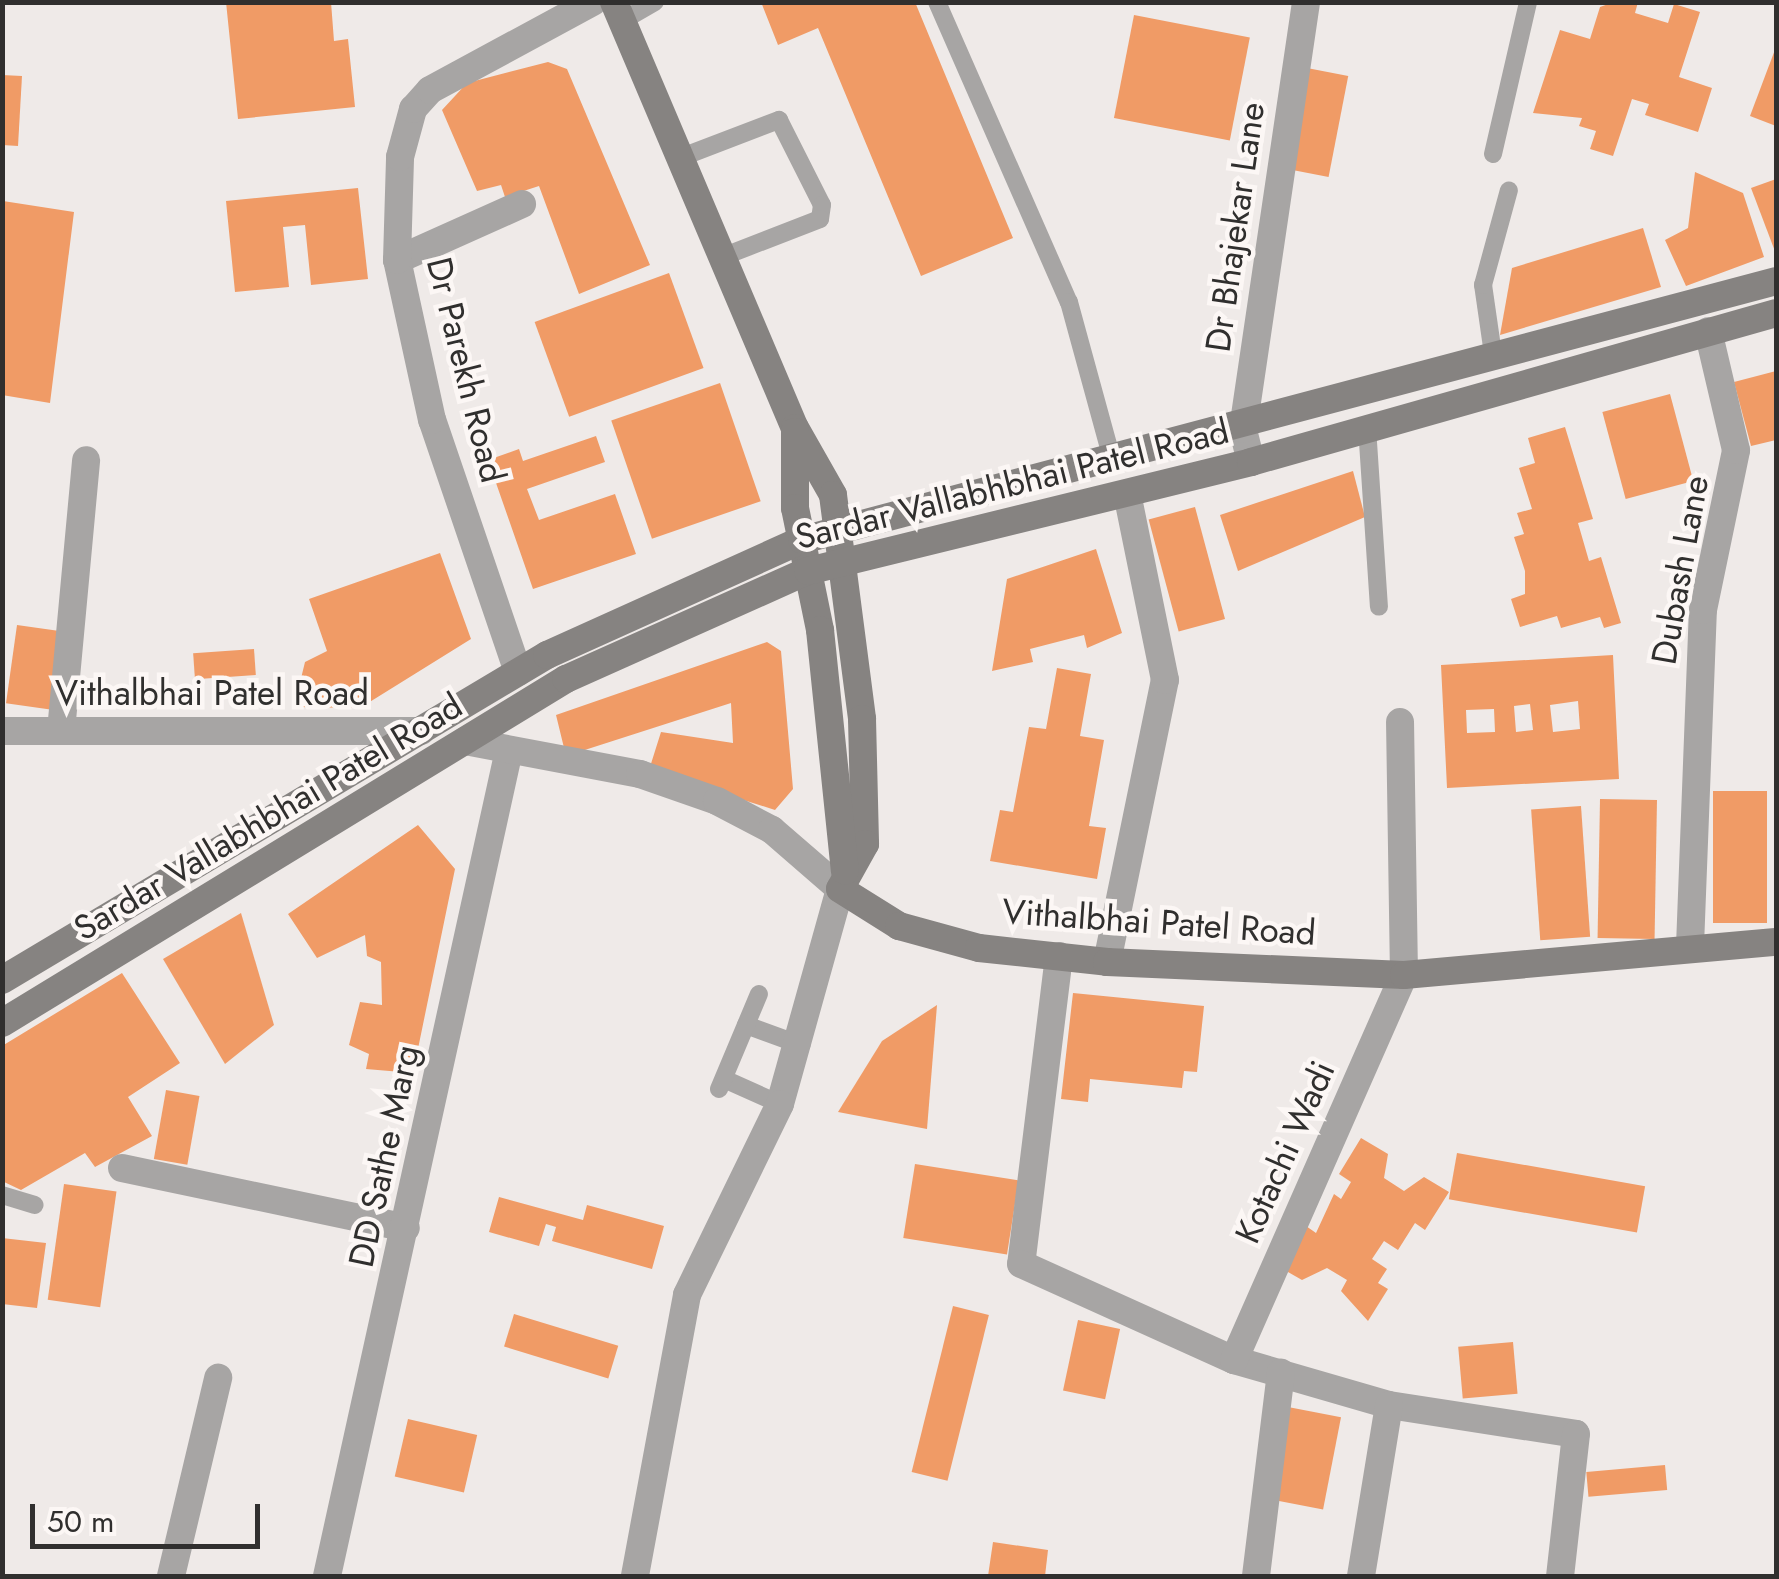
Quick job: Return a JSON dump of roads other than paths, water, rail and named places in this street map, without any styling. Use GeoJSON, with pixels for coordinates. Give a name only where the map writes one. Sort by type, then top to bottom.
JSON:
{"type":"FeatureCollection","features":[{"type":"Feature","properties":{"kind":"main road"},"geometry":{"type":"LineString","coordinates":[[618,12],[727,255],[795,428],[833,495],[862,719],[865,844],[843,880]]}},
{"type":"Feature","properties":{"kind":"main road","name":"Sardar Vallabhbhai Patel Road"},"geometry":{"type":"LineString","coordinates":[[2,980],[518,672],[802,540],[837,527],[1243,429],[1494,354],[1776,281]]}},
{"type":"Feature","properties":{"kind":"main road","name":"Sardar Vallabhbhai Patel Road"},"geometry":{"type":"LineString","coordinates":[[2,1023],[566,679],[808,571],[1251,462],[1776,313]]}},
{"type":"Feature","properties":{"kind":"main road"},"geometry":{"type":"LineString","coordinates":[[795,428],[802,540],[832,722],[843,880]]}},
{"type":"Feature","properties":{"kind":"main road"},"geometry":{"type":"LineString","coordinates":[[832,722],[862,719]]}},
{"type":"Feature","properties":{"kind":"main road","name":"Vithalbhai Patel Road"},"geometry":{"type":"LineString","coordinates":[[843,880],[899,926],[1107,962],[1404,975],[1690,946],[1776,942]]}},
{"type":"Feature","properties":{"kind":"street","name":"Dr Parekh Road"},"geometry":{"type":"LineString","coordinates":[[518,672],[432,420],[397,260],[400,157],[413,109],[430,90],[593,2]]}},
{"type":"Feature","properties":{"kind":"street","name":"Dr Bhajekar Lane"},"geometry":{"type":"LineString","coordinates":[[1251,462],[1243,429],[1306,2]]}},
{"type":"Feature","properties":{"kind":"street"},"geometry":{"type":"LineString","coordinates":[[397,260],[522,204]]}},
{"type":"Feature","properties":{"kind":"street","name":"Dubash Lane"},"geometry":{"type":"LineString","coordinates":[[1690,946],[1703,610],[1736,450],[1708,330]]}},
{"type":"Feature","properties":{"kind":"street"},"geometry":{"type":"LineString","coordinates":[[60,730],[86,460]]}},
{"type":"Feature","properties":{"kind":"street"},"geometry":{"type":"LineString","coordinates":[[1107,962],[1166,680],[1127,494]]}},
{"type":"Feature","properties":{"kind":"street"},"geometry":{"type":"LineString","coordinates":[[1400,722],[1404,975]]}},
{"type":"Feature","properties":{"kind":"street","name":"Vithalbhai Patel Road"},"geometry":{"type":"LineString","coordinates":[[2,730],[422,731]]}},
{"type":"Feature","properties":{"kind":"street","name":"Vithalbhai Patel Road"},"geometry":{"type":"LineString","coordinates":[[465,741],[640,774],[717,801],[772,830],[843,880]]}},
{"type":"Feature","properties":{"kind":"street","name":"DD Sathe Marg"},"geometry":{"type":"LineString","coordinates":[[327,1576],[509,750]]}},
{"type":"Feature","properties":{"kind":"street"},"geometry":{"type":"LineString","coordinates":[[635,1576],[687,1295],[780,1104],[801,1045],[843,880]]}},
{"type":"Feature","properties":{"kind":"street"},"geometry":{"type":"LineString","coordinates":[[1059,956],[1020,1264],[1234,1360],[1389,1405],[1576,1434],[1560,1576]]}},
{"type":"Feature","properties":{"kind":"street","name":"Kotachi Wadi"},"geometry":{"type":"LineString","coordinates":[[1234,1360],[1404,975]]}},
{"type":"Feature","properties":{"kind":"street"},"geometry":{"type":"LineString","coordinates":[[122,1168],[406,1228]]}},
{"type":"Feature","properties":{"kind":"street"},"geometry":{"type":"LineString","coordinates":[[1256,1576],[1281,1373]]}},
{"type":"Feature","properties":{"kind":"street"},"geometry":{"type":"LineString","coordinates":[[171,1576],[218,1378]]}},
{"type":"Feature","properties":{"kind":"street"},"geometry":{"type":"LineString","coordinates":[[1361,1576],[1389,1405]]}},
{"type":"Feature","properties":{"kind":"lane"},"geometry":{"type":"LineString","coordinates":[[618,12],[654,2]]}},
{"type":"Feature","properties":{"kind":"lane"},"geometry":{"type":"LineString","coordinates":[[937,2],[1069,302],[1112,459]]}},
{"type":"Feature","properties":{"kind":"lane"},"geometry":{"type":"LineString","coordinates":[[1493,154],[1528,2]]}},
{"type":"Feature","properties":{"kind":"lane"},"geometry":{"type":"LineString","coordinates":[[682,157],[779,120],[815,189],[820,219],[727,255]]}},
{"type":"Feature","properties":{"kind":"lane"},"geometry":{"type":"LineString","coordinates":[[1494,354],[1482,285],[1509,190]]}},
{"type":"Feature","properties":{"kind":"lane"},"geometry":{"type":"LineString","coordinates":[[1367,427],[1379,607]]}},
{"type":"Feature","properties":{"kind":"lane"},"geometry":{"type":"LineString","coordinates":[[759,994],[722,1084],[780,1104]]}},
{"type":"Feature","properties":{"kind":"lane"},"geometry":{"type":"LineString","coordinates":[[746,1025],[801,1045]]}},
{"type":"Feature","properties":{"kind":"lane"},"geometry":{"type":"LineString","coordinates":[[2,1195],[34,1205]]}}]}
